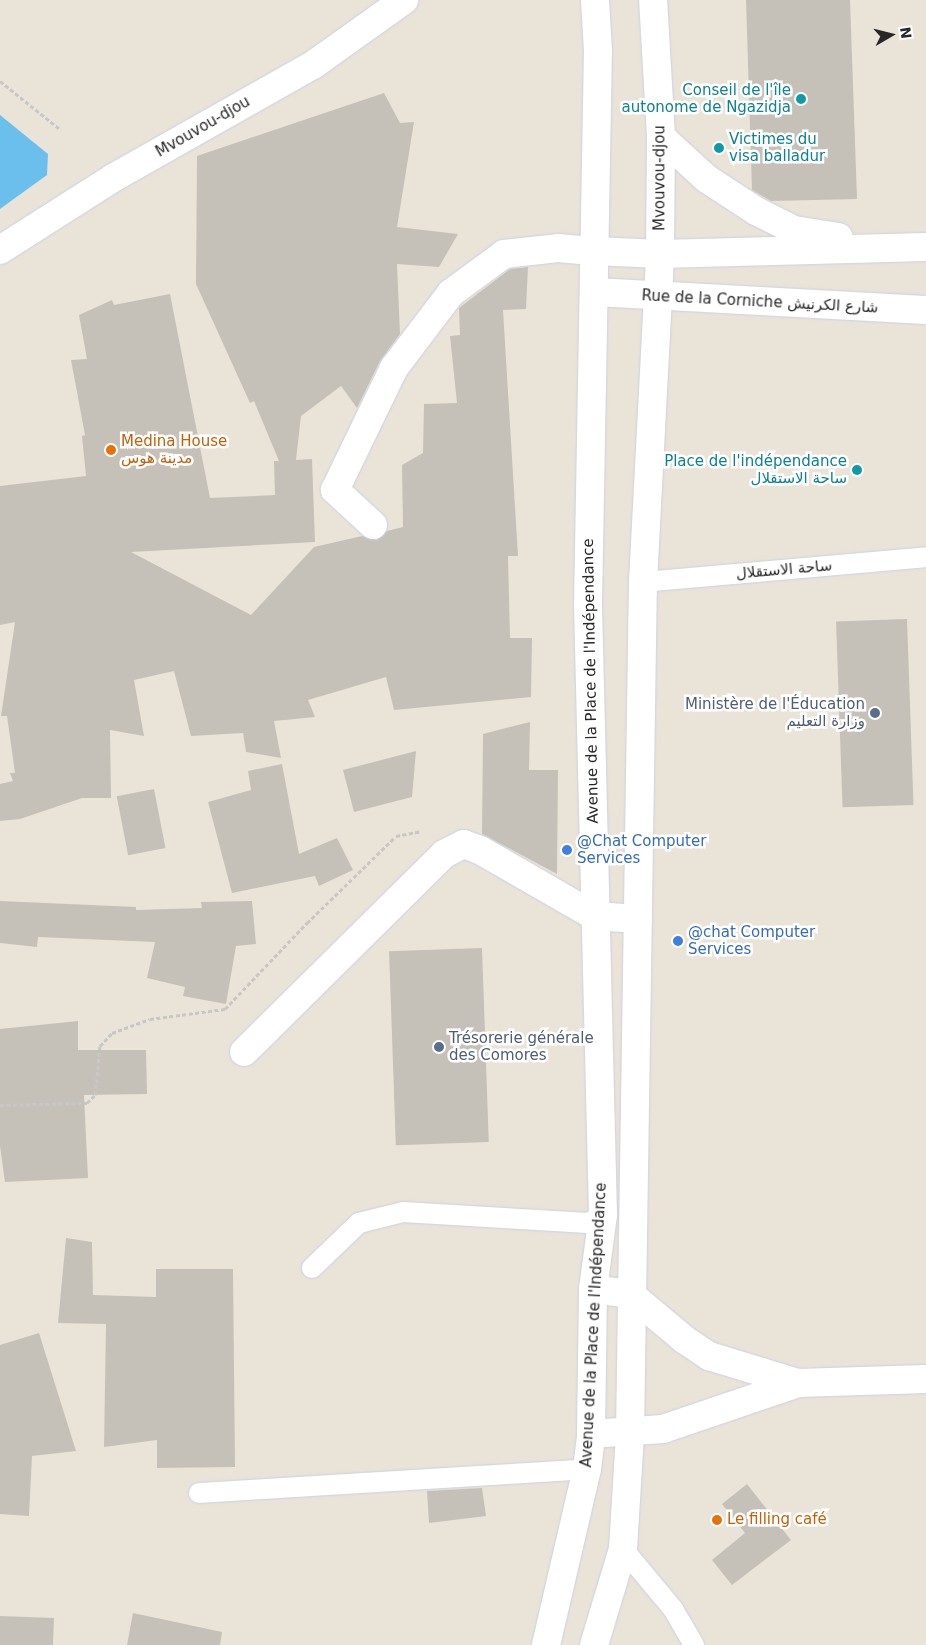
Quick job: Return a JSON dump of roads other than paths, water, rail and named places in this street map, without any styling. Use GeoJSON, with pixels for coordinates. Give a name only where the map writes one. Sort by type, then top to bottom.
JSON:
{"type":"FeatureCollection","features":[{"type":"Feature","properties":{"kind":"main road","name":"Mvouvou-djou"},"geometry":{"type":"LineString","coordinates":[[0,250],[114,178],[313,65],[404,0]]}},
{"type":"Feature","properties":{"kind":"main road"},"geometry":{"type":"LineString","coordinates":[[595,0],[598,51],[595,252]]}},
{"type":"Feature","properties":{"kind":"main road","name":"Mvouvou-djou"},"geometry":{"type":"LineString","coordinates":[[653,0],[661,137],[660,254],[657,297]]}},
{"type":"Feature","properties":{"kind":"main road"},"geometry":{"type":"LineString","coordinates":[[661,137],[707,179],[794,230],[896,248]]}},
{"type":"Feature","properties":{"kind":"main road"},"geometry":{"type":"LineString","coordinates":[[373,525],[335,490],[394,368],[451,293],[504,254],[558,248],[595,252],[660,254],[926,247]]}},
{"type":"Feature","properties":{"kind":"main road","name":"Avenue de la Place de l'Indépendance"},"geometry":{"type":"LineString","coordinates":[[546,1645],[587,1469],[591,1434],[593,1289],[603,1215],[588,605],[595,252]]}},
{"type":"Feature","properties":{"kind":"main road","name":"Rue de la Corniche شارع الكرنيش"},"geometry":{"type":"LineString","coordinates":[[595,292],[657,297],[926,310]]}},
{"type":"Feature","properties":{"kind":"main road","name":"Avenue de la Place de l'Indépendance"},"geometry":{"type":"LineString","coordinates":[[594,1645],[623,1549],[630,1434],[630,1294],[643,582],[657,297]]}},
{"type":"Feature","properties":{"kind":"main road"},"geometry":{"type":"LineString","coordinates":[[244,1052],[444,854],[464,844],[480,850],[595,916],[638,919]]}},
{"type":"Feature","properties":{"kind":"main road"},"geometry":{"type":"LineString","coordinates":[[593,1289],[630,1294],[685,1340],[709,1356],[798,1383]]}},
{"type":"Feature","properties":{"kind":"main road"},"geometry":{"type":"LineString","coordinates":[[591,1434],[630,1434],[663,1429],[798,1383],[926,1379]]}},
{"type":"Feature","properties":{"kind":"lane","name":"ساحة الاستقلال"},"geometry":{"type":"LineString","coordinates":[[643,582],[926,557]]}},
{"type":"Feature","properties":{"kind":"lane"},"geometry":{"type":"LineString","coordinates":[[312,1268],[359,1223],[403,1212],[588,1223],[603,1215]]}},
{"type":"Feature","properties":{"kind":"lane"},"geometry":{"type":"LineString","coordinates":[[199,1493],[587,1469]]}},
{"type":"Feature","properties":{"kind":"lane"},"geometry":{"type":"LineString","coordinates":[[623,1549],[673,1609],[694,1645]]}},
{"type":"Feature","properties":{"kind":"water"},"geometry":{"type":"Polygon","coordinates":[[[0,115],[48,154],[47,175],[0,209],[0,115]]]}},
{"type":"Feature","properties":{"kind":"place","name":"Conseil de l'île autonome de Ngazidja"},"geometry":{"type":"Point","coordinates":[801,99]}},
{"type":"Feature","properties":{"kind":"place","name":"Victimes du visa balladur"},"geometry":{"type":"Point","coordinates":[719,148]}},
{"type":"Feature","properties":{"kind":"place","name":"Medina House مدينة هوس"},"geometry":{"type":"Point","coordinates":[111,450]}},
{"type":"Feature","properties":{"kind":"place","name":"Place de l'indépendance ساحة الاستقلال"},"geometry":{"type":"Point","coordinates":[857,470]}},
{"type":"Feature","properties":{"kind":"place","name":"Ministère de l'Éducation وزارة التعليم"},"geometry":{"type":"Point","coordinates":[875,713]}},
{"type":"Feature","properties":{"kind":"place","name":"@Chat Computer Services"},"geometry":{"type":"Point","coordinates":[567,850]}},
{"type":"Feature","properties":{"kind":"place","name":"@chat Computer Services"},"geometry":{"type":"Point","coordinates":[678,941]}},
{"type":"Feature","properties":{"kind":"place","name":"Trésorerie générale des Comores"},"geometry":{"type":"Point","coordinates":[439,1047]}},
{"type":"Feature","properties":{"kind":"place","name":"Le filling café"},"geometry":{"type":"Point","coordinates":[717,1520]}}]}
